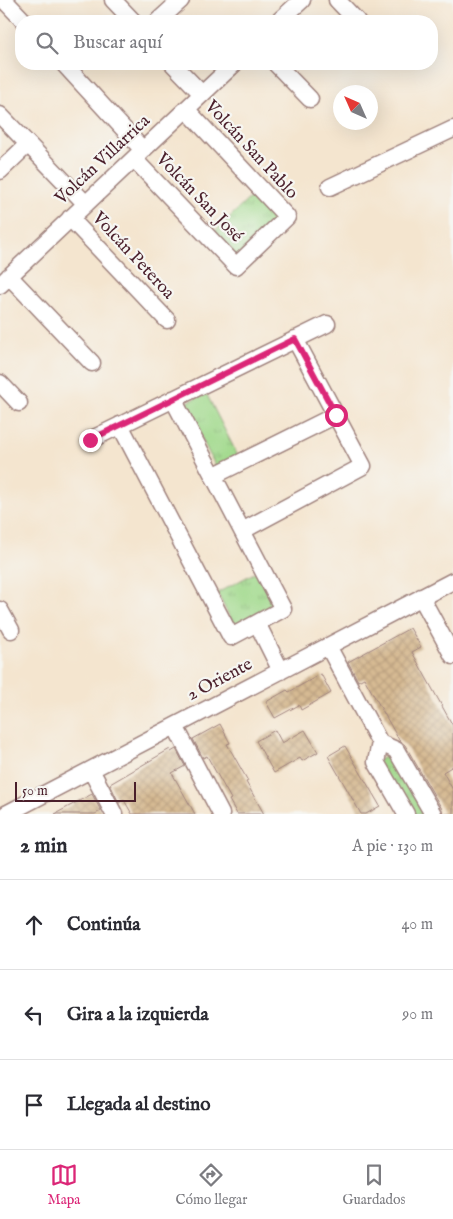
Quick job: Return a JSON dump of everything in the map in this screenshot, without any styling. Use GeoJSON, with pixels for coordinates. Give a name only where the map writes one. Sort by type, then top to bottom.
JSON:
{"type":"FeatureCollection","features":[{"type":"Feature","properties":{"kind":"street"},"geometry":{"type":"LineString","coordinates":[[4,0],[18,15]]}},
{"type":"Feature","properties":{"kind":"street"},"geometry":{"type":"LineString","coordinates":[[113,0],[127,15]]}},
{"type":"Feature","properties":{"kind":"street"},"geometry":{"type":"LineString","coordinates":[[165,15],[181,0]]}},
{"type":"Feature","properties":{"kind":"street"},"geometry":{"type":"LineString","coordinates":[[286,15],[302,0]]}},
{"type":"Feature","properties":{"kind":"street"},"geometry":{"type":"LineString","coordinates":[[337,0],[351,15]]}},
{"type":"Feature","properties":{"kind":"street","name":"Volcán San José"},"geometry":{"type":"LineString","coordinates":[[69,70],[236,266]]}},
{"type":"Feature","properties":{"kind":"street"},"geometry":{"type":"LineString","coordinates":[[179,70],[202,94]]}},
{"type":"Feature","properties":{"kind":"street","name":"Volcán Villarrica"},"geometry":{"type":"LineString","coordinates":[[4,281],[228,70]]}},
{"type":"Feature","properties":{"kind":"street"},"geometry":{"type":"LineString","coordinates":[[282,70],[310,99]]}},
{"type":"Feature","properties":{"kind":"street","name":"Volcán San Pablo"},"geometry":{"type":"LineString","coordinates":[[186,109],[288,217],[236,266]]}},
{"type":"Feature","properties":{"kind":"street","name":"Volcán Peteroa"},"geometry":{"type":"LineString","coordinates":[[0,115],[86,204]]}},
{"type":"Feature","properties":{"kind":"street"},"geometry":{"type":"LineString","coordinates":[[330,187],[453,129]]}},
{"type":"Feature","properties":{"kind":"street"},"geometry":{"type":"LineString","coordinates":[[0,171],[28,144]]}},
{"type":"Feature","properties":{"kind":"street","name":"Volcán Peteroa"},"geometry":{"type":"LineString","coordinates":[[70,218],[167,320]]}},
{"type":"Feature","properties":{"kind":"street"},"geometry":{"type":"LineString","coordinates":[[4,281],[92,363]]}},
{"type":"Feature","properties":{"kind":"street"},"geometry":{"type":"LineString","coordinates":[[90,440],[327,324]]}},
{"type":"Feature","properties":{"kind":"street"},"geometry":{"type":"LineString","coordinates":[[242,530],[363,466],[295,339]]}},
{"type":"Feature","properties":{"kind":"street"},"geometry":{"type":"LineString","coordinates":[[0,383],[18,403]]}},
{"type":"Feature","properties":{"kind":"street"},"geometry":{"type":"LineString","coordinates":[[120,425],[231,637],[283,609],[173,399]]}},
{"type":"Feature","properties":{"kind":"street"},"geometry":{"type":"LineString","coordinates":[[213,476],[336,415]]}},
{"type":"Feature","properties":{"kind":"street","name":"2 Oriente"},"geometry":{"type":"LineString","coordinates":[[7,814],[453,581]]}},
{"type":"Feature","properties":{"kind":"street"},"geometry":{"type":"LineString","coordinates":[[421,597],[453,656]]}},
{"type":"Feature","properties":{"kind":"street"},"geometry":{"type":"LineString","coordinates":[[0,610],[11,630]]}},
{"type":"Feature","properties":{"kind":"street"},"geometry":{"type":"LineString","coordinates":[[257,623],[281,671]]}},
{"type":"Feature","properties":{"kind":"street"},"geometry":{"type":"LineString","coordinates":[[328,646],[380,743],[396,750],[433,814]]}},
{"type":"Feature","properties":{"kind":"street"},"geometry":{"type":"LineString","coordinates":[[175,726],[222,814]]}},
{"type":"Feature","properties":{"kind":"street"},"geometry":{"type":"LineString","coordinates":[[380,743],[376,762],[406,814]]}},
{"type":"Feature","properties":{"kind":"street"},"geometry":{"type":"LineString","coordinates":[[91,770],[114,814]]}},
{"type":"Feature","properties":{"kind":"green space"},"geometry":{"type":"Polygon","coordinates":[[[257,191],[281,217],[237,259],[212,234],[257,191]]]}},
{"type":"Feature","properties":{"kind":"green space"},"geometry":{"type":"Polygon","coordinates":[[[206,393],[239,458],[217,469],[184,404],[206,393]]]}},
{"type":"Feature","properties":{"kind":"green space"},"geometry":{"type":"Polygon","coordinates":[[[258,571],[276,605],[235,627],[217,593],[258,571]]]}},
{"type":"Feature","properties":{"kind":"green space"},"geometry":{"type":"Polygon","coordinates":[[[396,750],[433,814],[406,814],[376,762],[396,750]]]}},
{"type":"Feature","properties":{"kind":"building"},"geometry":{"type":"Polygon","coordinates":[[[410,628],[421,647],[412,652],[453,726],[453,766],[443,772],[453,790],[453,814],[443,814],[442,809],[405,745],[399,740],[364,678],[358,681],[348,662],[410,628]]]}},
{"type":"Feature","properties":{"kind":"building"},"geometry":{"type":"Polygon","coordinates":[[[321,674],[331,693],[301,710],[299,705],[275,718],[266,702],[287,690],[289,692],[321,674]]]}},
{"type":"Feature","properties":{"kind":"building"},"geometry":{"type":"Polygon","coordinates":[[[220,724],[230,743],[227,744],[264,814],[237,814],[229,800],[231,799],[207,756],[203,758],[193,739],[220,724]]]}},
{"type":"Feature","properties":{"kind":"building"},"geometry":{"type":"Polygon","coordinates":[[[275,730],[282,743],[305,730],[318,752],[302,761],[300,758],[274,773],[256,741],[275,730]]]}},
{"type":"Feature","properties":{"kind":"building"},"geometry":{"type":"Polygon","coordinates":[[[345,746],[380,806],[366,814],[361,814],[328,756],[345,746]]]}},
{"type":"Feature","properties":{"kind":"building"},"geometry":{"type":"Polygon","coordinates":[[[170,749],[171,752],[176,749],[185,766],[172,773],[195,814],[132,814],[124,800],[119,803],[110,784],[170,749]]]}},
{"type":"Feature","properties":{"kind":"building"},"geometry":{"type":"Polygon","coordinates":[[[92,794],[101,811],[95,814],[55,814],[92,794]]]}},
{"type":"Feature","properties":{"kind":"route"},"geometry":{"type":"LineString","coordinates":[[90,440],[295,339],[336,415]]}}]}
